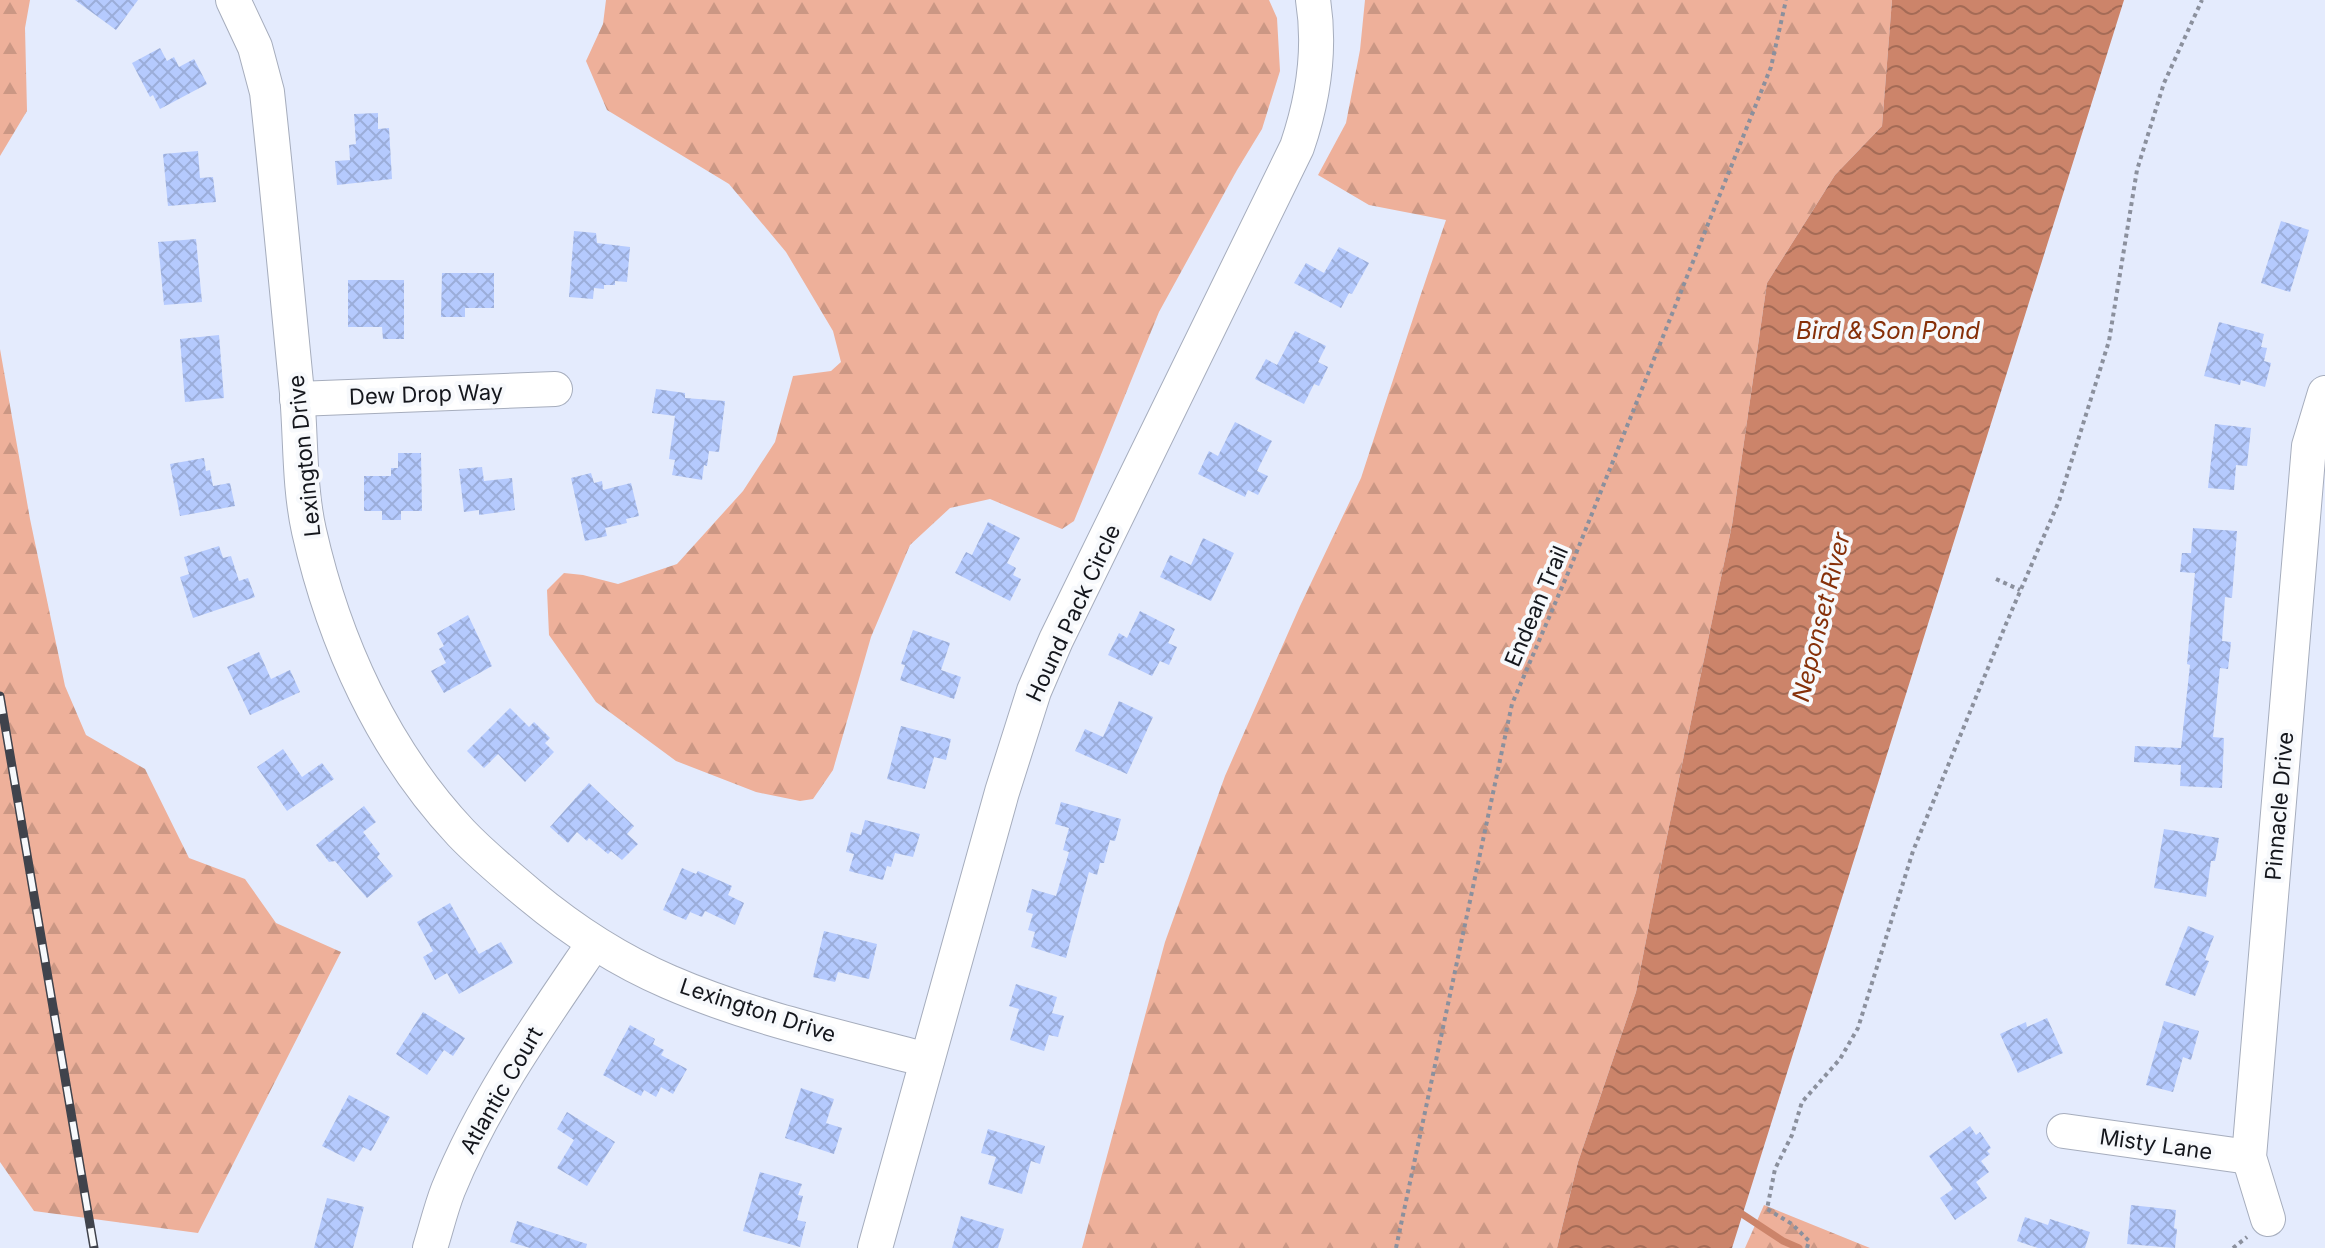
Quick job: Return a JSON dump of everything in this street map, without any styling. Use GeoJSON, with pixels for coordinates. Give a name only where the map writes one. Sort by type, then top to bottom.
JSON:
{"type":"FeatureCollection","features":[{"type":"Feature","properties":{"kind":"street","name":"Lexington Drive"},"geometry":{"type":"LineString","coordinates":[[233,0],[255,47],[267,92],[308,529],[345,651],[375,713],[415,777],[461,833],[527,893],[594,943],[668,982],[752,1013],[927,1060]]}},
{"type":"Feature","properties":{"kind":"street","name":"Hound Pack Circle"},"geometry":{"type":"LineString","coordinates":[[875,1248],[1002,792],[1034,691],[1297,147],[1306,120],[1315,63],[1313,0]]}},
{"type":"Feature","properties":{"kind":"street","name":"Dew Drop Way"},"geometry":{"type":"LineString","coordinates":[[297,399],[555,389]]}},
{"type":"Feature","properties":{"kind":"street","name":"Pinnacle Drive"},"geometry":{"type":"LineString","coordinates":[[2268,1219],[2249,1157],[2309,446],[2325,393]]}},
{"type":"Feature","properties":{"kind":"street","name":"Atlantic Court"},"geometry":{"type":"LineString","coordinates":[[430,1248],[447,1193],[481,1123],[528,1040],[594,943]]}},
{"type":"Feature","properties":{"kind":"street","name":"Misty Lane"},"geometry":{"type":"LineString","coordinates":[[2064,1131],[2249,1157]]}},
{"type":"Feature","properties":{"kind":"path","name":"Endean Trail"},"geometry":{"type":"LineString","coordinates":[[1396,1248],[1512,704],[1571,566],[1771,67],[1786,0]]}},
{"type":"Feature","properties":{"kind":"path"},"geometry":{"type":"LineString","coordinates":[[1807,1248],[1809,1241],[1792,1224],[1767,1209],[1775,1169],[1792,1135],[1802,1102],[1840,1059],[1858,1028],[1913,851],[2059,501],[2109,341],[2137,170],[2164,83],[2202,0]]}},
{"type":"Feature","properties":{"kind":"path"},"geometry":{"type":"LineString","coordinates":[[1996,579],[2020,590]]}},
{"type":"Feature","properties":{"kind":"green space"},"geometry":{"type":"Polygon","coordinates":[[[0,0],[30,0],[25,28],[27,111],[0,156],[0,0]]]}},
{"type":"Feature","properties":{"kind":"green space"},"geometry":{"type":"Polygon","coordinates":[[[606,0],[1269,0],[1277,18],[1280,71],[1262,129],[1159,312],[1074,521],[1062,529],[990,499],[950,508],[910,545],[871,637],[833,770],[813,799],[800,801],[756,792],[676,761],[596,702],[549,635],[547,590],[564,573],[618,584],[677,564],[743,491],[775,442],[793,376],[831,371],[841,362],[833,331],[786,252],[729,184],[607,110],[586,61],[603,24],[606,0]]]}},
{"type":"Feature","properties":{"kind":"green space"},"geometry":{"type":"Polygon","coordinates":[[[1365,0],[1892,0],[1882,126],[1835,175],[1767,283],[1732,525],[1636,992],[1578,1162],[1557,1248],[1082,1248],[1165,942],[1225,776],[1361,478],[1446,220],[1369,205],[1318,175],[1346,123],[1360,50],[1365,0]]]}},
{"type":"Feature","properties":{"kind":"green space"},"geometry":{"type":"Polygon","coordinates":[[[0,349],[30,519],[65,686],[86,735],[145,769],[189,858],[245,879],[276,923],[341,952],[198,1233],[34,1211],[0,1162],[0,349]]]}},
{"type":"Feature","properties":{"kind":"green space"},"geometry":{"type":"Polygon","coordinates":[[[1764,1205],[1870,1248],[1745,1248],[1764,1205]]]}},
{"type":"Feature","properties":{"kind":"water","name":"Bird & Son Pond"},"geometry":{"type":"Polygon","coordinates":[[[1892,0],[2124,0],[1732,1248],[1557,1248],[1578,1162],[1636,992],[1732,525],[1767,283],[1835,175],[1882,126],[1892,0]]]}},
{"type":"Feature","properties":{"kind":"building"},"geometry":{"type":"Polygon","coordinates":[[[75,0],[138,0],[116,30],[75,0]]]}},
{"type":"Feature","properties":{"kind":"building"},"geometry":{"type":"Polygon","coordinates":[[[160,48],[167,61],[174,57],[179,67],[194,59],[207,84],[160,109],[132,63],[160,48]]]}},
{"type":"Feature","properties":{"kind":"building"},"geometry":{"type":"Polygon","coordinates":[[[378,113],[378,129],[389,128],[392,179],[337,185],[335,161],[350,160],[349,145],[356,144],[354,114],[378,113]]]}},
{"type":"Feature","properties":{"kind":"building"},"geometry":{"type":"Polygon","coordinates":[[[198,151],[200,178],[213,177],[216,202],[168,206],[163,154],[198,151]]]}},
{"type":"Feature","properties":{"kind":"building"},"geometry":{"type":"Polygon","coordinates":[[[2281,221],[2309,230],[2290,292],[2261,283],[2281,221]]]}},
{"type":"Feature","properties":{"kind":"building"},"geometry":{"type":"Polygon","coordinates":[[[574,231],[596,233],[597,243],[630,247],[627,282],[615,281],[615,285],[604,285],[604,289],[594,288],[593,299],[569,297],[574,231]]]}},
{"type":"Feature","properties":{"kind":"building"},"geometry":{"type":"Polygon","coordinates":[[[196,239],[202,302],[164,305],[158,242],[196,239]]]}},
{"type":"Feature","properties":{"kind":"building"},"geometry":{"type":"Polygon","coordinates":[[[1339,247],[1369,263],[1341,308],[1294,283],[1306,263],[1324,273],[1339,247]]]}},
{"type":"Feature","properties":{"kind":"building"},"geometry":{"type":"Polygon","coordinates":[[[442,273],[494,273],[494,308],[465,308],[465,317],[441,317],[442,273]]]}},
{"type":"Feature","properties":{"kind":"building"},"geometry":{"type":"Polygon","coordinates":[[[348,280],[404,280],[404,339],[383,339],[382,327],[348,327],[348,280]]]}},
{"type":"Feature","properties":{"kind":"building"},"geometry":{"type":"Polygon","coordinates":[[[2219,322],[2264,334],[2261,347],[2267,348],[2264,361],[2271,363],[2265,387],[2241,380],[2240,385],[2204,376],[2219,322]]]}},
{"type":"Feature","properties":{"kind":"building"},"geometry":{"type":"Polygon","coordinates":[[[1295,331],[1326,346],[1318,362],[1328,367],[1319,386],[1314,384],[1304,404],[1255,379],[1266,359],[1277,365],[1295,331]]]}},
{"type":"Feature","properties":{"kind":"building"},"geometry":{"type":"Polygon","coordinates":[[[219,335],[224,398],[185,402],[180,339],[219,335]]]}},
{"type":"Feature","properties":{"kind":"building"},"geometry":{"type":"Polygon","coordinates":[[[656,389],[685,393],[685,398],[725,401],[719,452],[709,451],[702,480],[672,475],[675,460],[669,459],[675,416],[652,413],[656,389]]]}},
{"type":"Feature","properties":{"kind":"building"},"geometry":{"type":"Polygon","coordinates":[[[1235,422],[1272,441],[1257,471],[1268,476],[1258,495],[1248,490],[1245,497],[1198,474],[1209,451],[1218,456],[1235,422]]]}},
{"type":"Feature","properties":{"kind":"building"},"geometry":{"type":"Polygon","coordinates":[[[2215,424],[2251,428],[2247,466],[2236,465],[2234,490],[2208,488],[2215,424]]]}},
{"type":"Feature","properties":{"kind":"building"},"geometry":{"type":"Polygon","coordinates":[[[398,453],[421,453],[422,511],[401,511],[401,520],[382,520],[382,511],[364,511],[364,476],[391,476],[391,468],[398,468],[398,453]]]}},
{"type":"Feature","properties":{"kind":"building"},"geometry":{"type":"Polygon","coordinates":[[[204,458],[213,486],[230,483],[235,506],[180,516],[170,464],[204,458]]]}},
{"type":"Feature","properties":{"kind":"building"},"geometry":{"type":"Polygon","coordinates":[[[482,467],[484,481],[512,478],[515,510],[479,515],[479,510],[464,512],[459,469],[482,467]]]}},
{"type":"Feature","properties":{"kind":"building"},"geometry":{"type":"Polygon","coordinates":[[[591,473],[594,483],[602,481],[603,490],[631,483],[639,516],[626,519],[627,523],[605,528],[607,536],[585,541],[571,478],[591,473]]]}},
{"type":"Feature","properties":{"kind":"building"},"geometry":{"type":"Polygon","coordinates":[[[988,522],[1020,538],[1007,563],[1016,568],[1013,575],[1021,579],[1010,601],[955,573],[966,552],[972,555],[988,522]]]}},
{"type":"Feature","properties":{"kind":"building"},"geometry":{"type":"Polygon","coordinates":[[[2193,528],[2237,531],[2232,598],[2225,597],[2222,641],[2231,642],[2228,669],[2220,668],[2213,737],[2224,738],[2222,788],[2180,786],[2181,765],[2134,762],[2135,746],[2181,748],[2195,573],[2180,572],[2182,553],[2191,553],[2193,528]]]}},
{"type":"Feature","properties":{"kind":"building"},"geometry":{"type":"Polygon","coordinates":[[[1203,538],[1234,553],[1211,601],[1160,577],[1170,555],[1191,565],[1203,538]]]}},
{"type":"Feature","properties":{"kind":"building"},"geometry":{"type":"Polygon","coordinates":[[[219,546],[223,558],[231,556],[239,581],[248,578],[255,597],[193,618],[180,577],[189,574],[184,557],[219,546]]]}},
{"type":"Feature","properties":{"kind":"building"},"geometry":{"type":"Polygon","coordinates":[[[1140,611],[1175,629],[1168,643],[1177,647],[1169,665],[1160,661],[1152,676],[1108,655],[1119,633],[1127,638],[1140,611]]]}},
{"type":"Feature","properties":{"kind":"building"},"geometry":{"type":"Polygon","coordinates":[[[468,615],[492,666],[444,693],[431,671],[446,663],[439,649],[444,646],[437,633],[468,615]]]}},
{"type":"Feature","properties":{"kind":"building"},"geometry":{"type":"Polygon","coordinates":[[[913,630],[950,643],[941,670],[961,677],[954,699],[900,680],[905,665],[901,664],[913,630]]]}},
{"type":"Feature","properties":{"kind":"building"},"geometry":{"type":"Polygon","coordinates":[[[259,652],[271,679],[290,670],[300,692],[250,715],[227,667],[259,652]]]}},
{"type":"Feature","properties":{"kind":"building"},"geometry":{"type":"Polygon","coordinates":[[[1119,701],[1153,717],[1127,774],[1075,751],[1085,729],[1103,737],[1119,701]]]}},
{"type":"Feature","properties":{"kind":"building"},"geometry":{"type":"Polygon","coordinates":[[[510,708],[529,727],[534,722],[550,738],[545,743],[554,752],[525,782],[498,754],[484,768],[467,751],[510,708]]]}},
{"type":"Feature","properties":{"kind":"building"},"geometry":{"type":"Polygon","coordinates":[[[901,726],[951,739],[946,760],[934,757],[925,789],[887,779],[901,726]]]}},
{"type":"Feature","properties":{"kind":"building"},"geometry":{"type":"Polygon","coordinates":[[[283,749],[302,777],[322,763],[334,779],[287,811],[257,767],[283,749]]]}},
{"type":"Feature","properties":{"kind":"building"},"geometry":{"type":"Polygon","coordinates":[[[589,783],[634,826],[627,834],[638,844],[622,860],[577,832],[568,843],[550,827],[589,783]]]}},
{"type":"Feature","properties":{"kind":"building"},"geometry":{"type":"Polygon","coordinates":[[[1061,802],[1121,819],[1115,841],[1110,840],[1097,875],[1089,872],[1066,958],[1031,947],[1035,932],[1028,930],[1033,914],[1026,912],[1032,889],[1056,896],[1069,852],[1063,850],[1069,828],[1055,824],[1061,802]]]}},
{"type":"Feature","properties":{"kind":"building"},"geometry":{"type":"Polygon","coordinates":[[[364,806],[376,822],[363,832],[380,854],[377,857],[393,876],[367,898],[335,861],[329,862],[316,845],[364,806]]]}},
{"type":"Feature","properties":{"kind":"building"},"geometry":{"type":"Polygon","coordinates":[[[865,820],[920,834],[913,857],[895,853],[883,880],[849,871],[854,854],[846,852],[851,832],[861,835],[865,820]]]}},
{"type":"Feature","properties":{"kind":"building"},"geometry":{"type":"Polygon","coordinates":[[[2164,829],[2219,838],[2215,861],[2211,861],[2206,897],[2154,888],[2164,829]]]}},
{"type":"Feature","properties":{"kind":"building"},"geometry":{"type":"Polygon","coordinates":[[[682,868],[696,874],[698,871],[732,886],[728,895],[744,903],[735,925],[705,911],[702,917],[690,912],[686,920],[663,910],[682,868]]]}},
{"type":"Feature","properties":{"kind":"building"},"geometry":{"type":"Polygon","coordinates":[[[450,903],[479,954],[501,942],[513,963],[459,994],[447,973],[435,980],[423,957],[433,951],[417,922],[450,903]]]}},
{"type":"Feature","properties":{"kind":"building"},"geometry":{"type":"Polygon","coordinates":[[[2188,926],[2214,936],[2205,960],[2209,961],[2195,996],[2165,985],[2188,926]]]}},
{"type":"Feature","properties":{"kind":"building"},"geometry":{"type":"Polygon","coordinates":[[[824,931],[877,944],[869,979],[838,972],[835,982],[813,977],[824,931]]]}},
{"type":"Feature","properties":{"kind":"building"},"geometry":{"type":"Polygon","coordinates":[[[1016,984],[1057,997],[1052,1013],[1064,1016],[1058,1037],[1049,1035],[1044,1051],[1010,1040],[1019,1009],[1009,1006],[1016,984]]]}},
{"type":"Feature","properties":{"kind":"building"},"geometry":{"type":"Polygon","coordinates":[[[423,1012],[465,1038],[453,1056],[444,1050],[427,1075],[396,1054],[423,1012]]]}},
{"type":"Feature","properties":{"kind":"building"},"geometry":{"type":"Polygon","coordinates":[[[2047,1018],[2063,1053],[2018,1073],[2000,1034],[2026,1022],[2027,1027],[2047,1018]]]}},
{"type":"Feature","properties":{"kind":"building"},"geometry":{"type":"Polygon","coordinates":[[[2164,1021],[2199,1031],[2191,1060],[2183,1057],[2173,1092],[2146,1085],[2164,1021]]]}},
{"type":"Feature","properties":{"kind":"building"},"geometry":{"type":"Polygon","coordinates":[[[630,1025],[655,1039],[653,1044],[664,1050],[661,1055],[687,1069],[673,1094],[661,1087],[656,1097],[644,1090],[641,1096],[603,1075],[630,1025]]]}},
{"type":"Feature","properties":{"kind":"building"},"geometry":{"type":"Polygon","coordinates":[[[801,1088],[834,1099],[826,1123],[842,1128],[834,1154],[785,1138],[801,1088]]]}},
{"type":"Feature","properties":{"kind":"building"},"geometry":{"type":"Polygon","coordinates":[[[349,1095],[390,1117],[371,1151],[363,1147],[354,1162],[322,1146],[349,1095]]]}},
{"type":"Feature","properties":{"kind":"building"},"geometry":{"type":"Polygon","coordinates":[[[567,1112],[615,1142],[587,1186],[557,1168],[574,1140],[557,1129],[567,1112]]]}},
{"type":"Feature","properties":{"kind":"building"},"geometry":{"type":"Polygon","coordinates":[[[1970,1126],[1976,1135],[1980,1132],[1991,1148],[1987,1151],[1990,1154],[1981,1161],[1989,1172],[1976,1182],[1987,1198],[1955,1220],[1940,1198],[1953,1189],[1929,1156],[1970,1126]]]}},
{"type":"Feature","properties":{"kind":"building"},"geometry":{"type":"Polygon","coordinates":[[[988,1129],[1045,1146],[1040,1164],[1031,1161],[1022,1194],[988,1184],[996,1157],[981,1153],[988,1129]]]}},
{"type":"Feature","properties":{"kind":"building"},"geometry":{"type":"Polygon","coordinates":[[[760,1172],[802,1184],[798,1195],[803,1196],[797,1220],[806,1222],[800,1247],[743,1231],[760,1172]]]}},
{"type":"Feature","properties":{"kind":"building"},"geometry":{"type":"Polygon","coordinates":[[[327,1198],[364,1207],[353,1248],[314,1248],[327,1198]]]}},
{"type":"Feature","properties":{"kind":"building"},"geometry":{"type":"Polygon","coordinates":[[[2131,1205],[2176,1210],[2175,1248],[2127,1244],[2131,1205]]]}},
{"type":"Feature","properties":{"kind":"building"},"geometry":{"type":"Polygon","coordinates":[[[961,1216],[1004,1229],[998,1248],[952,1248],[961,1216]]]}},
{"type":"Feature","properties":{"kind":"building"},"geometry":{"type":"Polygon","coordinates":[[[2025,1217],[2048,1225],[2050,1219],[2090,1232],[2085,1248],[2038,1248],[2017,1241],[2025,1217]]]}},
{"type":"Feature","properties":{"kind":"building"},"geometry":{"type":"Polygon","coordinates":[[[517,1221],[587,1244],[586,1248],[530,1248],[510,1242],[517,1221]]]}},
{"type":"Feature","properties":{"kind":"waterway"},"geometry":{"type":"LineString","coordinates":[[1736,1210],[1799,1248]]}},
{"type":"Feature","properties":{"kind":"railway"},"geometry":{"type":"LineString","coordinates":[[0,696],[94,1248]]}},
{"type":"Feature","properties":{"kind":"water label","name":"Neponset River"},"geometry":{"type":"Point","coordinates":[1821,617]}}]}
